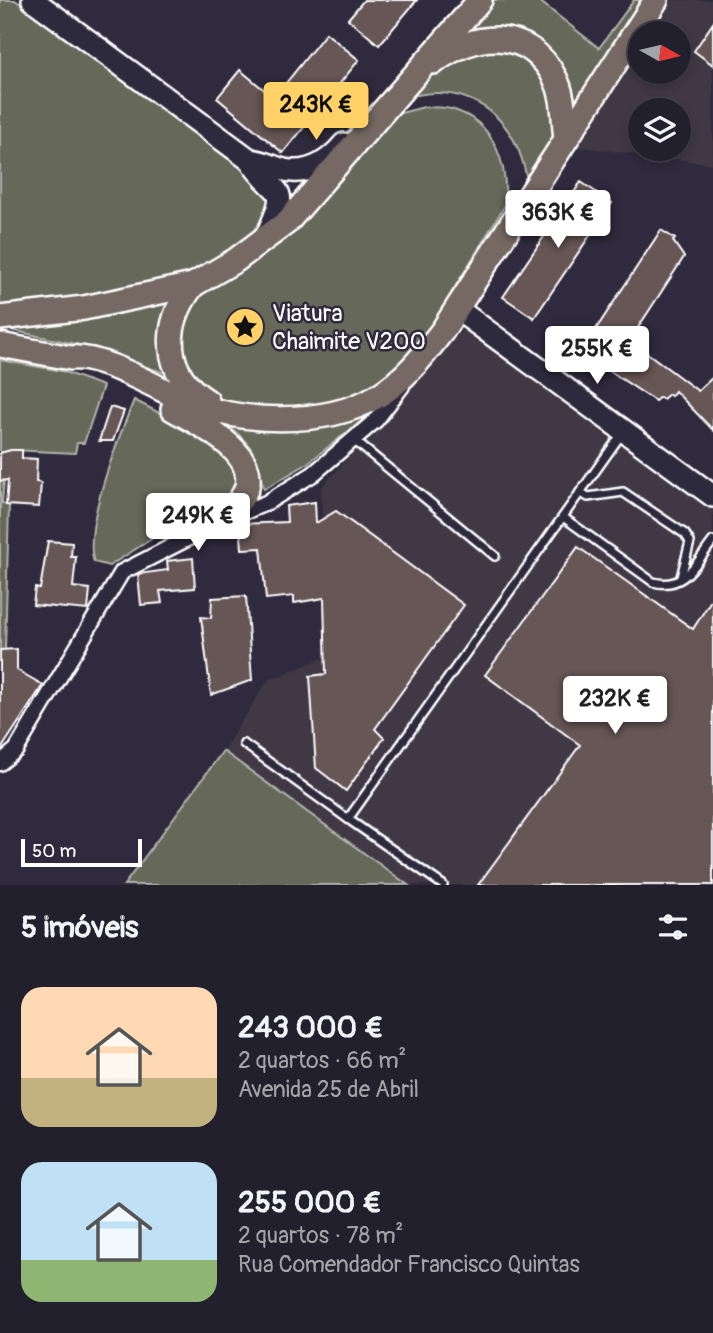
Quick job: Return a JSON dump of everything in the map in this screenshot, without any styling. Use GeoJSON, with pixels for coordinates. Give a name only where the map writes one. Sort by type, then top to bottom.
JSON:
{"type":"FeatureCollection","features":[{"type":"Feature","properties":{"kind":"main road"},"geometry":{"type":"LineString","coordinates":[[33,0],[250,160],[275,186],[279,195],[280,206],[267,236]]}},
{"type":"Feature","properties":{"kind":"main road"},"geometry":{"type":"LineString","coordinates":[[0,318],[84,308],[193,285],[236,260],[287,222],[480,0]]}},
{"type":"Feature","properties":{"kind":"main road"},"geometry":{"type":"LineString","coordinates":[[0,345],[71,358],[81,357],[132,375],[206,410],[276,419],[332,413],[375,398],[418,364],[457,309],[656,0]]}},
{"type":"Feature","properties":{"kind":"main road"},"geometry":{"type":"LineString","coordinates":[[410,79],[446,54],[472,41],[499,38],[526,45],[543,61],[556,79],[563,101],[566,138]]}},
{"type":"Feature","properties":{"kind":"main road"},"geometry":{"type":"LineString","coordinates":[[250,160],[284,170],[303,170],[319,166],[334,155],[350,136],[378,117]]}},
{"type":"Feature","properties":{"kind":"main road"},"geometry":{"type":"LineString","coordinates":[[193,285],[184,297],[174,322],[172,359],[185,384],[199,396],[228,413]]}},
{"type":"Feature","properties":{"kind":"main road"},"geometry":{"type":"LineString","coordinates":[[457,309],[713,496]]}},
{"type":"Feature","properties":{"kind":"main road"},"geometry":{"type":"LineString","coordinates":[[71,358],[78,366],[128,385],[180,413],[226,441],[234,449],[247,473],[246,492],[218,523]]}},
{"type":"Feature","properties":{"kind":"street"},"geometry":{"type":"LineString","coordinates":[[0,764],[16,750],[122,572],[218,523],[266,503],[313,474],[355,441],[376,420],[418,364]]}},
{"type":"Feature","properties":{"kind":"lane"},"geometry":{"type":"LineString","coordinates":[[348,819],[623,431]]}},
{"type":"Feature","properties":{"kind":"lane"},"geometry":{"type":"LineString","coordinates":[[355,441],[495,556]]}},
{"type":"Feature","properties":{"kind":"lane"},"geometry":{"type":"LineString","coordinates":[[580,492],[588,497],[623,492],[685,534],[690,542],[681,582]]}},
{"type":"Feature","properties":{"kind":"lane"},"geometry":{"type":"LineString","coordinates":[[563,517],[653,582],[666,586],[681,582],[713,541]]}},
{"type":"Feature","properties":{"kind":"lane"},"geometry":{"type":"LineString","coordinates":[[244,744],[443,885]]}},
{"type":"Feature","properties":{"kind":"shaded area"},"geometry":{"type":"Polygon","coordinates":[[[667,0],[713,0],[713,164],[690,161],[691,98],[628,98],[628,153],[573,146],[628,60],[628,84],[691,84],[691,21],[653,21],[667,0]]]}},
{"type":"Feature","properties":{"kind":"shaded area"},"geometry":{"type":"Polygon","coordinates":[[[466,326],[713,505],[713,885],[408,885],[223,751],[268,680],[326,657],[321,488],[466,326]]]}},
{"type":"Feature","properties":{"kind":"green space"},"geometry":{"type":"Polygon","coordinates":[[[0,0],[15,0],[268,185],[272,208],[254,230],[235,247],[194,271],[147,285],[0,311],[0,0]]]}},
{"type":"Feature","properties":{"kind":"green space"},"geometry":{"type":"Polygon","coordinates":[[[492,0],[538,0],[599,48],[634,0],[647,0],[633,21],[628,21],[628,29],[533,174],[526,175],[510,134],[497,118],[482,106],[465,98],[446,94],[425,94],[402,99],[492,0]]]}},
{"type":"Feature","properties":{"kind":"green space"},"geometry":{"type":"Polygon","coordinates":[[[424,107],[441,107],[466,115],[488,134],[501,160],[505,205],[423,340],[401,363],[377,382],[346,399],[309,409],[231,406],[189,380],[179,353],[189,307],[200,294],[377,129],[397,114],[424,107]]]}},
{"type":"Feature","properties":{"kind":"green space"},"geometry":{"type":"Polygon","coordinates":[[[171,300],[163,360],[165,373],[80,345],[1,328],[171,300]]]}},
{"type":"Feature","properties":{"kind":"green space"},"geometry":{"type":"Polygon","coordinates":[[[0,360],[62,371],[103,386],[84,443],[77,443],[75,453],[11,450],[0,453],[0,360]]]}},
{"type":"Feature","properties":{"kind":"green space"},"geometry":{"type":"Polygon","coordinates":[[[134,400],[216,442],[237,471],[236,483],[221,506],[153,538],[109,566],[94,562],[93,527],[104,481],[134,400]]]}},
{"type":"Feature","properties":{"kind":"green space"},"geometry":{"type":"Polygon","coordinates":[[[374,408],[373,412],[305,465],[264,489],[248,445],[225,423],[374,408]]]}},
{"type":"Feature","properties":{"kind":"green space"},"geometry":{"type":"Polygon","coordinates":[[[4,480],[2,503],[9,505],[5,650],[0,650],[0,481],[4,480]]]}},
{"type":"Feature","properties":{"kind":"green space"},"geometry":{"type":"Polygon","coordinates":[[[223,751],[408,885],[124,885],[223,751]]]}},
{"type":"Feature","properties":{"kind":"building"},"geometry":{"type":"Polygon","coordinates":[[[364,0],[417,0],[379,45],[348,19],[364,0]]]}},
{"type":"Feature","properties":{"kind":"building"},"geometry":{"type":"Polygon","coordinates":[[[713,23],[713,65],[694,51],[713,23]]]}},
{"type":"Feature","properties":{"kind":"building"},"geometry":{"type":"Polygon","coordinates":[[[326,33],[359,60],[283,153],[217,98],[240,70],[274,98],[326,33]]]}},
{"type":"Feature","properties":{"kind":"building"},"geometry":{"type":"Polygon","coordinates":[[[581,182],[612,203],[534,318],[503,297],[581,182]]]}},
{"type":"Feature","properties":{"kind":"building"},"geometry":{"type":"Polygon","coordinates":[[[661,230],[675,239],[673,241],[684,257],[630,340],[698,391],[713,377],[713,430],[675,391],[671,396],[669,394],[655,401],[581,352],[661,230]]]}},
{"type":"Feature","properties":{"kind":"building"},"geometry":{"type":"Polygon","coordinates":[[[110,407],[124,411],[113,441],[99,441],[110,407]]]}},
{"type":"Feature","properties":{"kind":"building"},"geometry":{"type":"Polygon","coordinates":[[[22,450],[22,458],[37,459],[36,482],[41,483],[39,507],[6,505],[8,480],[0,481],[0,453],[22,450]]]}},
{"type":"Feature","properties":{"kind":"building"},"geometry":{"type":"Polygon","coordinates":[[[315,502],[316,523],[336,511],[464,605],[375,729],[384,738],[346,791],[316,768],[310,676],[326,674],[324,598],[294,603],[294,596],[266,599],[261,548],[242,549],[240,524],[287,522],[286,506],[315,502]]]}},
{"type":"Feature","properties":{"kind":"building"},"geometry":{"type":"Polygon","coordinates":[[[48,541],[72,543],[71,557],[76,557],[73,587],[90,589],[88,610],[33,605],[35,588],[40,589],[48,541]]]}},
{"type":"Feature","properties":{"kind":"building"},"geometry":{"type":"Polygon","coordinates":[[[578,547],[693,629],[713,597],[713,885],[478,885],[580,745],[485,675],[578,547]]]}},
{"type":"Feature","properties":{"kind":"building"},"geometry":{"type":"Polygon","coordinates":[[[193,558],[195,588],[160,591],[162,603],[141,605],[138,574],[168,570],[167,561],[193,558]]]}},
{"type":"Feature","properties":{"kind":"building"},"geometry":{"type":"Polygon","coordinates":[[[246,596],[252,680],[211,695],[201,617],[211,618],[212,598],[246,596]]]}},
{"type":"Feature","properties":{"kind":"building"},"geometry":{"type":"Polygon","coordinates":[[[17,649],[17,670],[43,685],[0,751],[0,650],[17,649]]]}},
{"type":"Feature","properties":{"kind":"place","name":"Viatura Chaimite V200"},"geometry":{"type":"Point","coordinates":[245,327]}}]}
